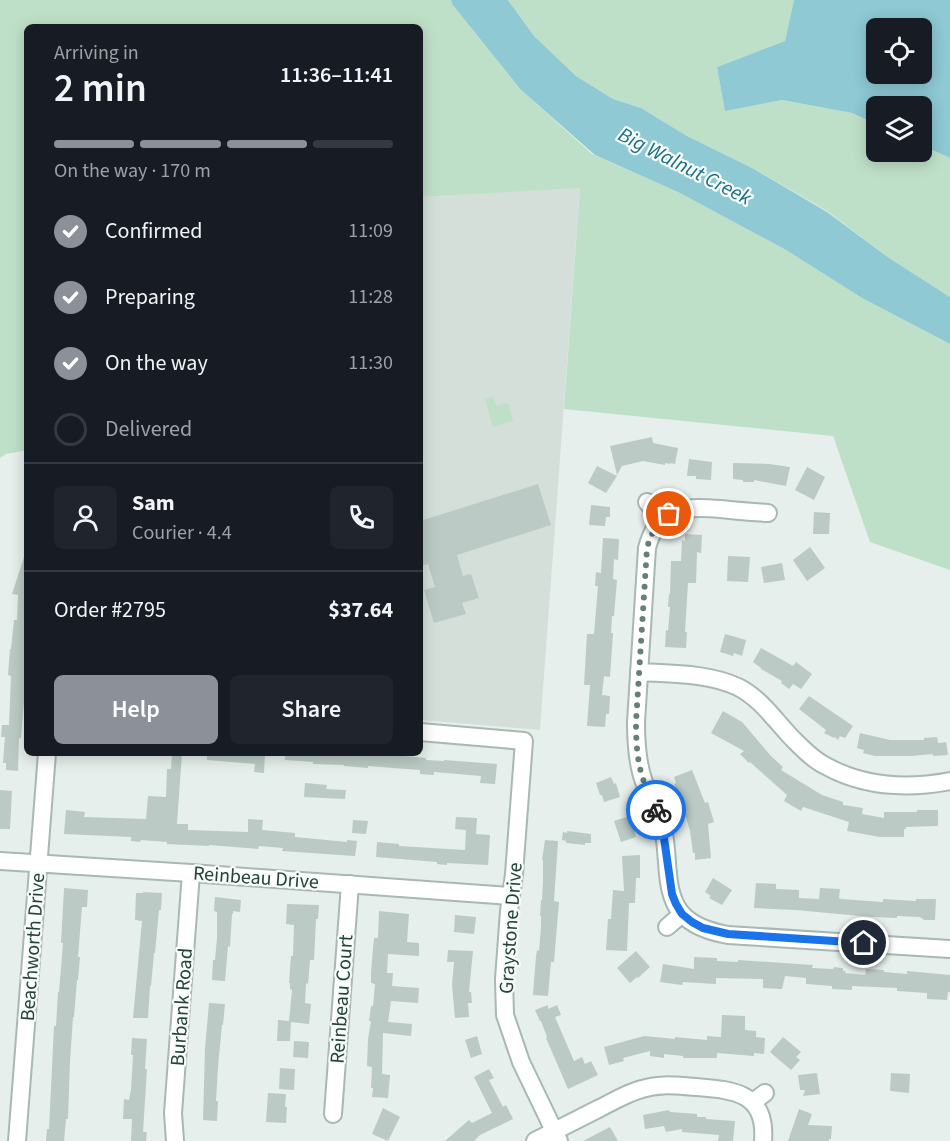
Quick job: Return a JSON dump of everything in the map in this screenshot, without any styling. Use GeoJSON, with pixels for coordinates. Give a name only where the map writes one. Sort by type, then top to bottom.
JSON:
{"type":"FeatureCollection","features":[{"type":"Feature","properties":{"kind":"street"},"geometry":{"type":"LineString","coordinates":[[647,502],[661,520]]}},
{"type":"Feature","properties":{"kind":"street"},"geometry":{"type":"LineString","coordinates":[[768,513],[698,507],[678,510],[661,520],[650,537],[647,548],[636,722],[638,757],[643,780],[663,831],[672,894],[676,904],[682,914],[692,922],[703,928],[728,934],[950,949]]}},
{"type":"Feature","properties":{"kind":"street"},"geometry":{"type":"LineString","coordinates":[[639,672],[701,676],[738,688],[756,699],[792,738],[824,766],[862,781],[886,785],[950,781]]}},
{"type":"Feature","properties":{"kind":"street","name":"Graystone Drive"},"geometry":{"type":"LineString","coordinates":[[423,732],[524,741],[504,979],[505,1015],[520,1062],[557,1136]]}},
{"type":"Feature","properties":{"kind":"street","name":"Beachworth Drive"},"geometry":{"type":"LineString","coordinates":[[17,1141],[47,756]]}},
{"type":"Feature","properties":{"kind":"street","name":"Reinbeau Drive"},"geometry":{"type":"LineString","coordinates":[[0,861],[511,896]]}},
{"type":"Feature","properties":{"kind":"street","name":"Burbank Road"},"geometry":{"type":"LineString","coordinates":[[175,1141],[173,1113],[191,873]]}},
{"type":"Feature","properties":{"kind":"street","name":"Reinbeau Court"},"geometry":{"type":"LineString","coordinates":[[333,1114],[350,884]]}},
{"type":"Feature","properties":{"kind":"street"},"geometry":{"type":"LineString","coordinates":[[667,927],[682,914]]}},
{"type":"Feature","properties":{"kind":"street"},"geometry":{"type":"LineString","coordinates":[[535,1141],[557,1136],[630,1093],[654,1086],[669,1085],[727,1090],[755,1098],[762,1121],[763,1141]]}},
{"type":"Feature","properties":{"kind":"shaded area"},"geometry":{"type":"Polygon","coordinates":[[[580,187],[540,730],[423,720],[423,197],[580,187]]]}},
{"type":"Feature","properties":{"kind":"green space"},"geometry":{"type":"Polygon","coordinates":[[[0,0],[451,0],[521,90],[592,154],[680,193],[786,250],[862,298],[950,344],[950,570],[870,542],[833,436],[564,409],[580,188],[423,197],[423,24],[24,24],[24,451],[6,454],[0,458],[0,0]]]}},
{"type":"Feature","properties":{"kind":"green space"},"geometry":{"type":"Polygon","coordinates":[[[508,0],[794,0],[785,41],[717,67],[725,110],[782,100],[852,113],[866,119],[866,162],[932,162],[932,150],[950,158],[950,297],[889,258],[827,211],[754,169],[687,136],[641,108],[613,99],[576,76],[534,36],[508,0]]]}},
{"type":"Feature","properties":{"kind":"green space"},"geometry":{"type":"Polygon","coordinates":[[[493,397],[497,406],[507,403],[509,405],[513,421],[493,427],[485,399],[493,397]]]}},
{"type":"Feature","properties":{"kind":"water","name":"Big Walnut Creek"},"geometry":{"type":"Polygon","coordinates":[[[451,0],[508,0],[534,36],[576,76],[613,99],[641,108],[687,136],[754,169],[827,212],[889,258],[950,297],[950,344],[862,298],[786,250],[680,193],[595,155],[521,90],[451,0]]]}},
{"type":"Feature","properties":{"kind":"water"},"geometry":{"type":"Polygon","coordinates":[[[794,0],[950,0],[950,158],[932,150],[932,96],[866,96],[866,119],[852,113],[782,100],[725,111],[717,67],[785,41],[794,0]]]}},
{"type":"Feature","properties":{"kind":"building"},"geometry":{"type":"Polygon","coordinates":[[[652,437],[653,443],[678,448],[675,464],[665,463],[665,465],[643,461],[622,466],[617,475],[610,446],[652,437]]]}},
{"type":"Feature","properties":{"kind":"building"},"geometry":{"type":"Polygon","coordinates":[[[689,459],[712,462],[711,480],[687,476],[689,459]]]}},
{"type":"Feature","properties":{"kind":"building"},"geometry":{"type":"Polygon","coordinates":[[[733,463],[790,467],[786,486],[733,479],[733,463]]]}},
{"type":"Feature","properties":{"kind":"building"},"geometry":{"type":"Polygon","coordinates":[[[597,466],[617,476],[606,493],[588,483],[597,466]]]}},
{"type":"Feature","properties":{"kind":"building"},"geometry":{"type":"Polygon","coordinates":[[[807,467],[825,477],[814,500],[795,490],[807,467]]]}},
{"type":"Feature","properties":{"kind":"building"},"geometry":{"type":"Polygon","coordinates":[[[538,484],[551,525],[457,555],[463,576],[471,574],[479,598],[462,603],[466,614],[434,623],[424,590],[435,587],[428,564],[423,565],[423,520],[538,484]]]}},
{"type":"Feature","properties":{"kind":"building"},"geometry":{"type":"Polygon","coordinates":[[[591,505],[610,507],[610,517],[606,517],[605,526],[589,525],[591,505]]]}},
{"type":"Feature","properties":{"kind":"building"},"geometry":{"type":"Polygon","coordinates":[[[814,512],[830,513],[829,534],[813,534],[814,512]]]}},
{"type":"Feature","properties":{"kind":"building"},"geometry":{"type":"Polygon","coordinates":[[[685,534],[702,535],[701,553],[697,552],[696,583],[688,583],[686,648],[665,647],[670,607],[668,607],[671,561],[681,561],[682,540],[685,541],[685,534]]]}},
{"type":"Feature","properties":{"kind":"building"},"geometry":{"type":"Polygon","coordinates":[[[603,538],[619,539],[618,560],[614,559],[613,579],[617,580],[614,616],[612,616],[610,677],[604,676],[602,695],[610,696],[609,714],[606,714],[605,727],[587,726],[590,685],[584,685],[587,634],[594,634],[598,586],[595,586],[596,572],[601,573],[603,538]]]}},
{"type":"Feature","properties":{"kind":"building"},"geometry":{"type":"Polygon","coordinates":[[[810,547],[825,568],[807,581],[793,560],[810,547]]]}},
{"type":"Feature","properties":{"kind":"building"},"geometry":{"type":"Polygon","coordinates":[[[728,556],[750,557],[748,582],[727,581],[728,556]]]}},
{"type":"Feature","properties":{"kind":"building"},"geometry":{"type":"Polygon","coordinates":[[[24,557],[24,702],[21,738],[19,738],[18,771],[6,770],[6,763],[3,763],[5,737],[1,737],[2,725],[9,725],[11,676],[8,675],[14,620],[17,620],[18,595],[12,594],[24,557]]]}},
{"type":"Feature","properties":{"kind":"building"},"geometry":{"type":"Polygon","coordinates":[[[782,563],[785,580],[764,583],[761,567],[782,563]]]}},
{"type":"Feature","properties":{"kind":"building"},"geometry":{"type":"Polygon","coordinates":[[[725,634],[746,640],[742,656],[720,652],[725,634]]]}},
{"type":"Feature","properties":{"kind":"building"},"geometry":{"type":"Polygon","coordinates":[[[761,648],[793,666],[796,662],[812,674],[801,689],[793,684],[789,689],[781,683],[782,681],[753,662],[761,648]]]}},
{"type":"Feature","properties":{"kind":"building"},"geometry":{"type":"Polygon","coordinates":[[[809,696],[853,726],[845,738],[840,736],[838,740],[824,733],[826,730],[799,709],[809,696]]]}},
{"type":"Feature","properties":{"kind":"building"},"geometry":{"type":"Polygon","coordinates":[[[723,711],[742,722],[783,767],[781,770],[822,795],[843,802],[843,805],[863,808],[862,814],[884,818],[884,812],[938,810],[938,826],[906,827],[904,837],[880,837],[847,831],[849,822],[803,807],[801,811],[784,801],[787,795],[740,754],[744,751],[711,733],[723,711]]]}},
{"type":"Feature","properties":{"kind":"building"},"geometry":{"type":"Polygon","coordinates":[[[860,733],[890,740],[924,740],[924,738],[937,737],[938,743],[946,742],[948,755],[875,756],[863,753],[864,750],[857,748],[860,733]]]}},
{"type":"Feature","properties":{"kind":"building"},"geometry":{"type":"Polygon","coordinates":[[[172,756],[182,756],[177,824],[188,824],[188,830],[248,832],[248,819],[263,820],[262,830],[295,833],[295,837],[357,841],[355,856],[282,851],[283,848],[259,846],[258,849],[167,844],[167,842],[131,841],[131,837],[64,834],[66,810],[85,812],[84,817],[146,819],[148,796],[166,797],[167,769],[171,769],[172,756]]]}},
{"type":"Feature","properties":{"kind":"building"},"geometry":{"type":"Polygon","coordinates":[[[207,756],[265,756],[264,773],[254,772],[255,764],[207,760],[207,756]]]}},
{"type":"Feature","properties":{"kind":"building"},"geometry":{"type":"Polygon","coordinates":[[[285,756],[404,756],[426,758],[426,760],[497,764],[495,784],[480,783],[481,776],[434,772],[434,775],[420,774],[420,770],[313,764],[313,762],[285,760],[285,756]]]}},
{"type":"Feature","properties":{"kind":"building"},"geometry":{"type":"Polygon","coordinates":[[[692,770],[705,803],[708,802],[714,822],[708,824],[711,858],[695,860],[690,831],[674,784],[676,783],[674,777],[692,770]]]}},
{"type":"Feature","properties":{"kind":"building"},"geometry":{"type":"Polygon","coordinates":[[[611,777],[614,784],[616,783],[620,797],[604,802],[596,783],[611,777]]]}},
{"type":"Feature","properties":{"kind":"building"},"geometry":{"type":"Polygon","coordinates":[[[305,783],[327,785],[326,789],[346,790],[345,799],[304,797],[305,783]]]}},
{"type":"Feature","properties":{"kind":"building"},"geometry":{"type":"Polygon","coordinates":[[[0,790],[12,791],[10,829],[0,829],[0,790]]]}},
{"type":"Feature","properties":{"kind":"building"},"geometry":{"type":"Polygon","coordinates":[[[630,816],[636,837],[621,842],[614,821],[630,816]]]}},
{"type":"Feature","properties":{"kind":"building"},"geometry":{"type":"Polygon","coordinates":[[[456,817],[477,818],[476,834],[490,835],[488,865],[447,863],[447,865],[437,864],[437,862],[376,857],[377,842],[399,844],[399,846],[465,850],[466,830],[455,829],[456,817]]]}},
{"type":"Feature","properties":{"kind":"building"},"geometry":{"type":"Polygon","coordinates":[[[353,820],[368,821],[366,834],[352,833],[353,820]]]}},
{"type":"Feature","properties":{"kind":"building"},"geometry":{"type":"Polygon","coordinates":[[[567,831],[591,834],[591,843],[585,843],[585,845],[566,843],[562,840],[563,832],[567,833],[567,831]]]}},
{"type":"Feature","properties":{"kind":"building"},"geometry":{"type":"Polygon","coordinates":[[[545,840],[558,841],[554,901],[559,902],[554,962],[551,962],[548,996],[533,995],[541,927],[542,860],[545,840]]]}},
{"type":"Feature","properties":{"kind":"building"},"geometry":{"type":"Polygon","coordinates":[[[640,855],[640,878],[636,878],[635,903],[629,903],[627,951],[606,950],[613,890],[624,891],[622,856],[640,855]]]}},
{"type":"Feature","properties":{"kind":"building"},"geometry":{"type":"Polygon","coordinates":[[[713,878],[732,890],[722,905],[709,898],[711,896],[705,892],[713,878]]]}},
{"type":"Feature","properties":{"kind":"building"},"geometry":{"type":"Polygon","coordinates":[[[756,883],[776,884],[776,889],[799,890],[799,898],[819,899],[820,888],[840,889],[839,898],[841,899],[883,902],[883,899],[916,901],[916,899],[936,899],[935,920],[924,920],[920,917],[871,917],[754,908],[756,883]]]}},
{"type":"Feature","properties":{"kind":"building"},"geometry":{"type":"Polygon","coordinates":[[[64,888],[88,890],[87,907],[82,907],[68,1119],[66,1119],[64,1141],[46,1141],[47,1129],[49,1129],[54,1026],[56,1026],[63,943],[61,943],[64,888]]]}},
{"type":"Feature","properties":{"kind":"building"},"geometry":{"type":"Polygon","coordinates":[[[136,893],[162,893],[161,910],[159,910],[148,1018],[133,1018],[142,921],[135,920],[136,893]]]}},
{"type":"Feature","properties":{"kind":"building"},"geometry":{"type":"Polygon","coordinates":[[[215,897],[241,900],[240,912],[233,911],[232,914],[225,981],[212,980],[217,938],[215,897]]]}},
{"type":"Feature","properties":{"kind":"building"},"geometry":{"type":"Polygon","coordinates":[[[287,904],[319,905],[314,960],[310,960],[308,984],[306,983],[305,1003],[311,1004],[309,1024],[291,1022],[290,1041],[277,1041],[278,1020],[289,1021],[292,990],[289,983],[294,925],[286,924],[287,904]]]}},
{"type":"Feature","properties":{"kind":"building"},"geometry":{"type":"Polygon","coordinates":[[[379,911],[409,914],[407,942],[419,943],[419,956],[388,954],[387,973],[393,973],[392,986],[419,988],[418,1003],[391,1001],[388,1022],[412,1024],[411,1036],[383,1033],[382,1074],[390,1075],[388,1098],[372,1097],[372,1067],[367,1066],[371,1021],[369,1021],[375,984],[371,983],[371,972],[374,938],[378,938],[379,911]]]}},
{"type":"Feature","properties":{"kind":"building"},"geometry":{"type":"Polygon","coordinates":[[[455,915],[476,917],[474,934],[454,932],[455,915]]]}},
{"type":"Feature","properties":{"kind":"building"},"geometry":{"type":"Polygon","coordinates":[[[448,950],[473,951],[469,992],[471,992],[472,1003],[468,1003],[469,1017],[455,1018],[452,985],[454,962],[447,962],[448,950]]]}},
{"type":"Feature","properties":{"kind":"building"},"geometry":{"type":"Polygon","coordinates":[[[636,951],[650,967],[630,983],[617,968],[636,951]]]}},
{"type":"Feature","properties":{"kind":"building"},"geometry":{"type":"Polygon","coordinates":[[[694,957],[717,958],[717,961],[738,962],[738,960],[813,965],[812,968],[833,969],[834,967],[843,968],[845,973],[865,975],[866,969],[907,974],[907,971],[950,975],[950,992],[948,992],[947,1000],[927,999],[927,993],[897,991],[897,988],[852,986],[852,990],[832,989],[832,986],[806,984],[806,978],[785,976],[782,989],[763,988],[763,979],[716,978],[716,984],[683,982],[682,985],[660,982],[663,964],[694,969],[694,957]]]}},
{"type":"Feature","properties":{"kind":"building"},"geometry":{"type":"Polygon","coordinates":[[[209,1003],[225,1004],[218,1067],[217,1121],[203,1120],[209,1003]]]}},
{"type":"Feature","properties":{"kind":"building"},"geometry":{"type":"Polygon","coordinates":[[[548,1005],[548,1009],[557,1005],[561,1015],[555,1017],[574,1061],[582,1057],[585,1064],[591,1061],[598,1075],[568,1089],[535,1010],[548,1005]]]}},
{"type":"Feature","properties":{"kind":"building"},"geometry":{"type":"Polygon","coordinates":[[[722,1015],[745,1016],[745,1030],[756,1031],[756,1037],[765,1038],[764,1054],[754,1053],[754,1056],[717,1053],[717,1058],[683,1058],[683,1056],[664,1054],[664,1058],[650,1056],[650,1051],[623,1058],[624,1061],[609,1065],[604,1047],[644,1036],[707,1040],[707,1036],[721,1037],[722,1015]]]}},
{"type":"Feature","properties":{"kind":"building"},"geometry":{"type":"Polygon","coordinates":[[[477,1036],[482,1054],[471,1058],[465,1040],[477,1036]]]}},
{"type":"Feature","properties":{"kind":"building"},"geometry":{"type":"Polygon","coordinates":[[[783,1037],[801,1052],[796,1057],[800,1060],[791,1070],[770,1052],[783,1037]]]}},
{"type":"Feature","properties":{"kind":"building"},"geometry":{"type":"Polygon","coordinates":[[[132,1038],[147,1039],[143,1132],[147,1132],[146,1141],[131,1141],[132,1119],[123,1119],[124,1099],[129,1100],[131,1090],[132,1038]]]}},
{"type":"Feature","properties":{"kind":"building"},"geometry":{"type":"Polygon","coordinates":[[[294,1041],[309,1042],[308,1058],[293,1057],[294,1041]]]}},
{"type":"Feature","properties":{"kind":"building"},"geometry":{"type":"Polygon","coordinates":[[[280,1068],[295,1069],[294,1090],[279,1089],[280,1068]]]}},
{"type":"Feature","properties":{"kind":"building"},"geometry":{"type":"Polygon","coordinates":[[[489,1069],[494,1078],[489,1080],[503,1107],[506,1105],[513,1119],[480,1135],[474,1141],[445,1141],[469,1120],[472,1123],[492,1113],[474,1077],[489,1069]]]}},
{"type":"Feature","properties":{"kind":"building"},"geometry":{"type":"Polygon","coordinates":[[[817,1073],[820,1094],[803,1096],[805,1090],[800,1090],[798,1075],[817,1073]]]}},
{"type":"Feature","properties":{"kind":"building"},"geometry":{"type":"Polygon","coordinates":[[[891,1073],[910,1074],[909,1093],[890,1091],[891,1073]]]}},
{"type":"Feature","properties":{"kind":"building"},"geometry":{"type":"Polygon","coordinates":[[[268,1093],[286,1094],[286,1123],[266,1122],[268,1093]]]}},
{"type":"Feature","properties":{"kind":"building"},"geometry":{"type":"Polygon","coordinates":[[[383,1108],[400,1117],[388,1141],[372,1134],[383,1108]]]}},
{"type":"Feature","properties":{"kind":"building"},"geometry":{"type":"Polygon","coordinates":[[[799,1109],[812,1114],[808,1125],[832,1126],[829,1141],[788,1141],[799,1109]]]}},
{"type":"Feature","properties":{"kind":"building"},"geometry":{"type":"Polygon","coordinates":[[[669,1110],[670,1112],[697,1114],[697,1117],[706,1117],[706,1119],[735,1121],[733,1141],[718,1141],[719,1135],[682,1132],[682,1129],[666,1132],[664,1126],[645,1129],[643,1115],[669,1110]]]}},
{"type":"Feature","properties":{"kind":"building"},"geometry":{"type":"Polygon","coordinates":[[[610,1127],[618,1141],[583,1141],[610,1127]]]}},
{"type":"Feature","properties":{"kind":"way so far"},"geometry":{"type":"LineString","coordinates":[[656,810],[640,768],[636,722],[647,548],[655,528],[669,514]]}},
{"type":"Feature","properties":{"kind":"route"},"geometry":{"type":"LineString","coordinates":[[656,810],[663,831],[672,894],[682,914],[692,922],[703,928],[728,934],[864,943]]}}]}
